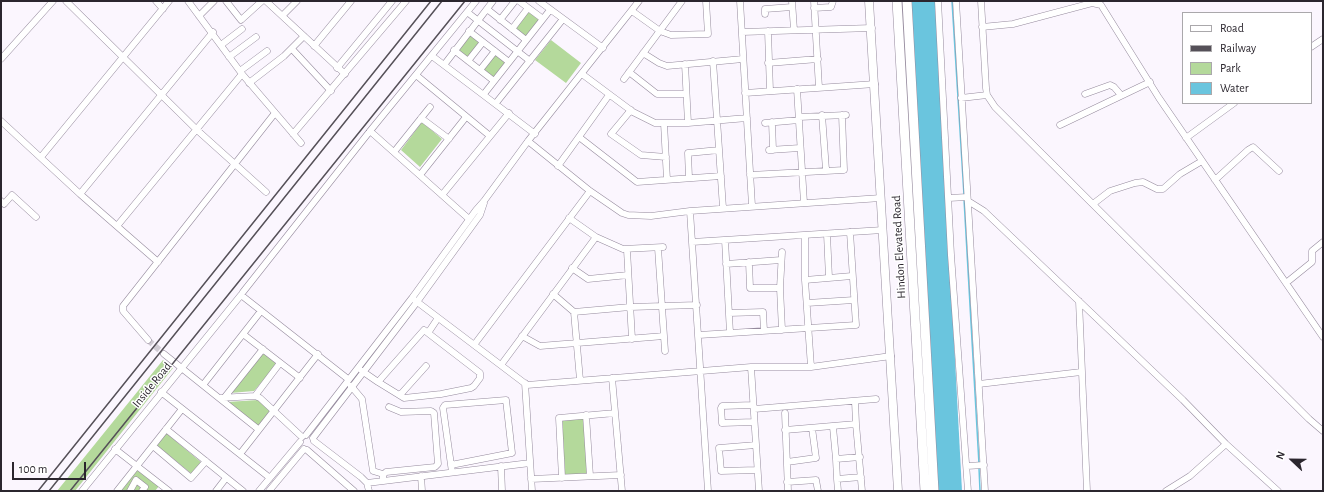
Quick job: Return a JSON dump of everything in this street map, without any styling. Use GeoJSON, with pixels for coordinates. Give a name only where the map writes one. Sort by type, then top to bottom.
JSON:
{"type":"FeatureCollection","features":[{"type":"Feature","properties":{"kind":"highway","name":"Hindon Elevated Road"},"geometry":{"type":"LineString","coordinates":[[897,1],[925,491]]}},
{"type":"Feature","properties":{"kind":"highway","name":"Hindon Elevated Road"},"geometry":{"type":"LineString","coordinates":[[907,1],[934,491]]}},
{"type":"Feature","properties":{"kind":"main road"},"geometry":{"type":"LineString","coordinates":[[869,1],[872,28],[898,491]]}},
{"type":"Feature","properties":{"kind":"street"},"geometry":{"type":"LineString","coordinates":[[1,59],[54,1]]}},
{"type":"Feature","properties":{"kind":"street"},"geometry":{"type":"LineString","coordinates":[[66,1],[197,130],[266,192]]}},
{"type":"Feature","properties":{"kind":"street"},"geometry":{"type":"LineString","coordinates":[[156,1],[163,9]]}},
{"type":"Feature","properties":{"kind":"street"},"geometry":{"type":"LineString","coordinates":[[41,157],[169,1]]}},
{"type":"Feature","properties":{"kind":"street"},"geometry":{"type":"LineString","coordinates":[[199,16],[214,1]]}},
{"type":"Feature","properties":{"kind":"street"},"geometry":{"type":"LineString","coordinates":[[226,1],[241,20],[262,1]]}},
{"type":"Feature","properties":{"kind":"street"},"geometry":{"type":"LineString","coordinates":[[283,15],[297,1]]}},
{"type":"Feature","properties":{"kind":"street"},"geometry":{"type":"LineString","coordinates":[[314,46],[349,3],[342,1]]}},
{"type":"Feature","properties":{"kind":"street"},"geometry":{"type":"LineString","coordinates":[[338,68],[392,1]]}},
{"type":"Feature","properties":{"kind":"street"},"geometry":{"type":"LineString","coordinates":[[293,134],[406,1]]}},
{"type":"Feature","properties":{"kind":"street","name":"Inside Road"},"geometry":{"type":"LineString","coordinates":[[82,491],[181,367],[242,294],[370,131],[476,1]]}},
{"type":"Feature","properties":{"kind":"street"},"geometry":{"type":"LineString","coordinates":[[444,65],[493,1]]}},
{"type":"Feature","properties":{"kind":"street"},"geometry":{"type":"LineString","coordinates":[[500,20],[515,1]]}},
{"type":"Feature","properties":{"kind":"street"},"geometry":{"type":"LineString","coordinates":[[519,1],[543,19]]}},
{"type":"Feature","properties":{"kind":"street"},"geometry":{"type":"LineString","coordinates":[[539,1],[603,48]]}},
{"type":"Feature","properties":{"kind":"street"},"geometry":{"type":"LineString","coordinates":[[259,491],[303,438],[348,379],[414,300],[469,219],[528,141],[639,1]]}},
{"type":"Feature","properties":{"kind":"street"},"geometry":{"type":"LineString","coordinates":[[624,79],[682,1]]}},
{"type":"Feature","properties":{"kind":"street"},"geometry":{"type":"LineString","coordinates":[[632,11],[660,31],[672,35],[708,34],[708,12],[706,1]]}},
{"type":"Feature","properties":{"kind":"street"},"geometry":{"type":"LineString","coordinates":[[740,1],[752,206]]}},
{"type":"Feature","properties":{"kind":"street"},"geometry":{"type":"LineString","coordinates":[[814,1],[819,88]]}},
{"type":"Feature","properties":{"kind":"street"},"geometry":{"type":"LineString","coordinates":[[814,8],[831,7],[834,1]]}},
{"type":"Feature","properties":{"kind":"street"},"geometry":{"type":"LineString","coordinates":[[938,1],[949,198],[969,466],[968,491]]}},
{"type":"Feature","properties":{"kind":"street"},"geometry":{"type":"LineString","coordinates":[[956,1],[979,384],[982,465],[985,491]]}},
{"type":"Feature","properties":{"kind":"street"},"geometry":{"type":"LineString","coordinates":[[981,1],[987,95],[995,107],[1309,419],[1323,430]]}},
{"type":"Feature","properties":{"kind":"street"},"geometry":{"type":"LineString","coordinates":[[192,2],[199,16],[213,32],[229,57],[249,83],[301,143]]}},
{"type":"Feature","properties":{"kind":"street"},"geometry":{"type":"LineString","coordinates":[[270,2],[314,46],[345,74]]}},
{"type":"Feature","properties":{"kind":"street"},"geometry":{"type":"LineString","coordinates":[[982,27],[1013,24],[1092,3],[1101,3],[1186,138],[1323,337]]}},
{"type":"Feature","properties":{"kind":"street"},"geometry":{"type":"LineString","coordinates":[[765,14],[765,9],[792,4],[794,30]]}},
{"type":"Feature","properties":{"kind":"street"},"geometry":{"type":"LineString","coordinates":[[512,29],[528,8]]}},
{"type":"Feature","properties":{"kind":"street"},"geometry":{"type":"LineString","coordinates":[[487,9],[526,40]]}},
{"type":"Feature","properties":{"kind":"street"},"geometry":{"type":"LineString","coordinates":[[484,94],[550,10]]}},
{"type":"Feature","properties":{"kind":"street"},"geometry":{"type":"LineString","coordinates":[[467,12],[530,60]]}},
{"type":"Feature","properties":{"kind":"street"},"geometry":{"type":"LineString","coordinates":[[496,103],[563,19]]}},
{"type":"Feature","properties":{"kind":"street"},"geometry":{"type":"LineString","coordinates":[[742,32],[872,28]]}},
{"type":"Feature","properties":{"kind":"street"},"geometry":{"type":"LineString","coordinates":[[221,45],[242,29]]}},
{"type":"Feature","properties":{"kind":"street"},"geometry":{"type":"LineString","coordinates":[[469,31],[509,62]]}},
{"type":"Feature","properties":{"kind":"street"},"geometry":{"type":"LineString","coordinates":[[768,31],[770,91]]}},
{"type":"Feature","properties":{"kind":"street"},"geometry":{"type":"LineString","coordinates":[[80,194],[161,93],[213,32]]}},
{"type":"Feature","properties":{"kind":"street"},"geometry":{"type":"LineString","coordinates":[[249,83],[280,60],[304,36]]}},
{"type":"Feature","properties":{"kind":"street"},"geometry":{"type":"LineString","coordinates":[[229,57],[256,37]]}},
{"type":"Feature","properties":{"kind":"street"},"geometry":{"type":"LineString","coordinates":[[1312,46],[1323,38]]}},
{"type":"Feature","properties":{"kind":"street"},"geometry":{"type":"LineString","coordinates":[[468,61],[483,42]]}},
{"type":"Feature","properties":{"kind":"street"},"geometry":{"type":"LineString","coordinates":[[292,49],[331,91]]}},
{"type":"Feature","properties":{"kind":"street"},"geometry":{"type":"LineString","coordinates":[[454,50],[494,81]]}},
{"type":"Feature","properties":{"kind":"street"},"geometry":{"type":"LineString","coordinates":[[117,226],[197,130],[241,72],[267,51]]}},
{"type":"Feature","properties":{"kind":"street"},"geometry":{"type":"LineString","coordinates":[[480,70],[495,51]]}},
{"type":"Feature","properties":{"kind":"street"},"geometry":{"type":"LineString","coordinates":[[643,53],[664,65],[743,59]]}},
{"type":"Feature","properties":{"kind":"street"},"geometry":{"type":"LineString","coordinates":[[432,56],[535,134]]}},
{"type":"Feature","properties":{"kind":"street"},"geometry":{"type":"LineString","coordinates":[[768,63],[818,59]]}},
{"type":"Feature","properties":{"kind":"street"},"geometry":{"type":"LineString","coordinates":[[713,61],[724,208]]}},
{"type":"Feature","properties":{"kind":"street"},"geometry":{"type":"LineString","coordinates":[[685,64],[688,123]]}},
{"type":"Feature","properties":{"kind":"street"},"geometry":{"type":"LineString","coordinates":[[629,72],[657,94],[686,94]]}},
{"type":"Feature","properties":{"kind":"street"},"geometry":{"type":"LineString","coordinates":[[582,74],[630,110],[650,121],[664,123],[688,123],[747,118]]}},
{"type":"Feature","properties":{"kind":"street"},"geometry":{"type":"LineString","coordinates":[[416,75],[490,136]]}},
{"type":"Feature","properties":{"kind":"street"},"geometry":{"type":"LineString","coordinates":[[1060,125],[1150,82]]}},
{"type":"Feature","properties":{"kind":"street"},"geometry":{"type":"LineString","coordinates":[[745,93],[875,84]]}},
{"type":"Feature","properties":{"kind":"street"},"geometry":{"type":"LineString","coordinates":[[1085,94],[1110,85],[1114,86],[1121,95]]}},
{"type":"Feature","properties":{"kind":"street"},"geometry":{"type":"LineString","coordinates":[[797,89],[804,203]]}},
{"type":"Feature","properties":{"kind":"street"},"geometry":{"type":"LineString","coordinates":[[558,166],[609,95]]}},
{"type":"Feature","properties":{"kind":"street"},"geometry":{"type":"LineString","coordinates":[[961,98],[987,95]]}},
{"type":"Feature","properties":{"kind":"street"},"geometry":{"type":"LineString","coordinates":[[1186,138],[1233,104]]}},
{"type":"Feature","properties":{"kind":"street"},"geometry":{"type":"LineString","coordinates":[[394,152],[430,107]]}},
{"type":"Feature","properties":{"kind":"street"},"geometry":{"type":"LineString","coordinates":[[630,110],[611,134],[641,156],[666,157]]}},
{"type":"Feature","properties":{"kind":"street"},"geometry":{"type":"LineString","coordinates":[[148,340],[122,308],[275,113]]}},
{"type":"Feature","properties":{"kind":"street"},"geometry":{"type":"LineString","coordinates":[[442,195],[509,113]]}},
{"type":"Feature","properties":{"kind":"street"},"geometry":{"type":"LineString","coordinates":[[750,175],[844,170],[844,115],[799,118],[765,123]]}},
{"type":"Feature","properties":{"kind":"street"},"geometry":{"type":"LineString","coordinates":[[822,116],[826,170]]}},
{"type":"Feature","properties":{"kind":"street"},"geometry":{"type":"LineString","coordinates":[[420,175],[466,117]]}},
{"type":"Feature","properties":{"kind":"street"},"geometry":{"type":"LineString","coordinates":[[421,118],[449,139]]}},
{"type":"Feature","properties":{"kind":"street"},"geometry":{"type":"LineString","coordinates":[[1,120],[80,194],[158,262]]}},
{"type":"Feature","properties":{"kind":"street"},"geometry":{"type":"LineString","coordinates":[[772,122],[771,150],[800,148]]}},
{"type":"Feature","properties":{"kind":"street"},"geometry":{"type":"LineString","coordinates":[[664,123],[667,180]]}},
{"type":"Feature","properties":{"kind":"street"},"geometry":{"type":"LineString","coordinates":[[370,131],[469,219]]}},
{"type":"Feature","properties":{"kind":"street"},"geometry":{"type":"LineString","coordinates":[[579,137],[635,182],[721,176]]}},
{"type":"Feature","properties":{"kind":"street"},"geometry":{"type":"LineString","coordinates":[[528,141],[590,191],[622,213],[628,215],[651,216],[690,210],[882,198]]}},
{"type":"Feature","properties":{"kind":"street"},"geometry":{"type":"LineString","coordinates":[[1215,180],[1253,147],[1279,171]]}},
{"type":"Feature","properties":{"kind":"street"},"geometry":{"type":"LineString","coordinates":[[689,178],[688,153],[719,150]]}},
{"type":"Feature","properties":{"kind":"street"},"geometry":{"type":"LineString","coordinates":[[1093,204],[1110,191],[1135,182],[1143,182],[1157,189],[1163,189],[1180,174],[1202,161]]}},
{"type":"Feature","properties":{"kind":"street"},"geometry":{"type":"LineString","coordinates":[[474,345],[590,191]]}},
{"type":"Feature","properties":{"kind":"street"},"geometry":{"type":"LineString","coordinates":[[1,201],[4,204],[12,195],[36,217]]}},
{"type":"Feature","properties":{"kind":"street"},"geometry":{"type":"LineString","coordinates":[[949,198],[967,198],[984,211],[1183,400],[1226,444],[1278,491]]}},
{"type":"Feature","properties":{"kind":"street"},"geometry":{"type":"LineString","coordinates":[[269,491],[306,450],[313,446],[314,439],[351,386],[414,300],[480,215],[484,201]]}},
{"type":"Feature","properties":{"kind":"street"},"geometry":{"type":"LineString","coordinates":[[690,210],[699,335],[699,371],[708,491]]}},
{"type":"Feature","properties":{"kind":"street"},"geometry":{"type":"LineString","coordinates":[[570,218],[596,237],[619,248],[627,250],[660,247],[661,306],[665,351]]}},
{"type":"Feature","properties":{"kind":"street"},"geometry":{"type":"LineString","coordinates":[[692,242],[883,230]]}},
{"type":"Feature","properties":{"kind":"street"},"geometry":{"type":"LineString","coordinates":[[699,335],[856,325],[850,232]]}},
{"type":"Feature","properties":{"kind":"street"},"geometry":{"type":"LineString","coordinates":[[826,234],[829,278]]}},
{"type":"Feature","properties":{"kind":"street"},"geometry":{"type":"LineString","coordinates":[[805,235],[805,280],[811,367]]}},
{"type":"Feature","properties":{"kind":"street"},"geometry":{"type":"LineString","coordinates":[[501,365],[596,237]]}},
{"type":"Feature","properties":{"kind":"street"},"geometry":{"type":"LineString","coordinates":[[725,240],[730,333]]}},
{"type":"Feature","properties":{"kind":"street"},"geometry":{"type":"LineString","coordinates":[[1286,283],[1312,262],[1312,251],[1323,242]]}},
{"type":"Feature","properties":{"kind":"street"},"geometry":{"type":"LineString","coordinates":[[627,250],[632,339]]}},
{"type":"Feature","properties":{"kind":"street"},"geometry":{"type":"LineString","coordinates":[[782,252],[780,288],[782,330]]}},
{"type":"Feature","properties":{"kind":"street"},"geometry":{"type":"LineString","coordinates":[[726,264],[781,260]]}},
{"type":"Feature","properties":{"kind":"street"},"geometry":{"type":"LineString","coordinates":[[748,262],[750,288],[780,288]]}},
{"type":"Feature","properties":{"kind":"street"},"geometry":{"type":"LineString","coordinates":[[572,268],[588,279],[628,275]]}},
{"type":"Feature","properties":{"kind":"street"},"geometry":{"type":"LineString","coordinates":[[805,280],[852,276]]}},
{"type":"Feature","properties":{"kind":"street"},"geometry":{"type":"LineString","coordinates":[[242,294],[261,311],[318,354],[348,379]]}},
{"type":"Feature","properties":{"kind":"street"},"geometry":{"type":"LineString","coordinates":[[553,294],[574,312],[697,305]]}},
{"type":"Feature","properties":{"kind":"street"},"geometry":{"type":"LineString","coordinates":[[414,300],[527,385],[751,367],[811,367],[891,356]]}},
{"type":"Feature","properties":{"kind":"street"},"geometry":{"type":"LineString","coordinates":[[807,303],[854,300]]}},
{"type":"Feature","properties":{"kind":"street"},"geometry":{"type":"LineString","coordinates":[[1079,301],[1087,491]]}},
{"type":"Feature","properties":{"kind":"street"},"geometry":{"type":"LineString","coordinates":[[203,385],[261,311]]}},
{"type":"Feature","properties":{"kind":"street"},"geometry":{"type":"LineString","coordinates":[[574,312],[580,380]]}},
{"type":"Feature","properties":{"kind":"street"},"geometry":{"type":"LineString","coordinates":[[729,313],[763,312],[764,331]]}},
{"type":"Feature","properties":{"kind":"street"},"geometry":{"type":"LineString","coordinates":[[428,333],[438,318]]}},
{"type":"Feature","properties":{"kind":"street"},"geometry":{"type":"LineString","coordinates":[[362,371],[378,382],[405,398],[471,388],[480,378],[480,373],[424,330],[378,382]]}},
{"type":"Feature","properties":{"kind":"street"},"geometry":{"type":"LineString","coordinates":[[243,334],[300,378]]}},
{"type":"Feature","properties":{"kind":"street"},"geometry":{"type":"LineString","coordinates":[[522,336],[540,346],[664,336]]}},
{"type":"Feature","properties":{"kind":"street"},"geometry":{"type":"LineString","coordinates":[[221,398],[263,349]]}},
{"type":"Feature","properties":{"kind":"street"},"geometry":{"type":"LineString","coordinates":[[164,354],[258,429]]}},
{"type":"Feature","properties":{"kind":"street"},"geometry":{"type":"LineString","coordinates":[[240,454],[318,354]]}},
{"type":"Feature","properties":{"kind":"street"},"geometry":{"type":"LineString","coordinates":[[255,396],[280,363]]}},
{"type":"Feature","properties":{"kind":"street"},"geometry":{"type":"LineString","coordinates":[[400,395],[426,366]]}},
{"type":"Feature","properties":{"kind":"street"},"geometry":{"type":"LineString","coordinates":[[751,367],[759,491]]}},
{"type":"Feature","properties":{"kind":"street"},"geometry":{"type":"LineString","coordinates":[[979,384],[1081,372]]}},
{"type":"Feature","properties":{"kind":"street"},"geometry":{"type":"LineString","coordinates":[[612,378],[622,491]]}},
{"type":"Feature","properties":{"kind":"street"},"geometry":{"type":"LineString","coordinates":[[525,383],[532,491]]}},
{"type":"Feature","properties":{"kind":"street"},"geometry":{"type":"LineString","coordinates":[[351,386],[362,400],[373,471],[383,474],[435,467],[438,464],[434,413],[431,411],[401,412],[389,407]]}},
{"type":"Feature","properties":{"kind":"street"},"geometry":{"type":"LineString","coordinates":[[161,392],[270,478]]}},
{"type":"Feature","properties":{"kind":"street"},"geometry":{"type":"LineString","coordinates":[[221,398],[255,396],[260,398],[303,438],[306,450],[354,491]]}},
{"type":"Feature","properties":{"kind":"street"},"geometry":{"type":"LineString","coordinates":[[754,422],[722,423],[721,408],[722,406],[753,407],[876,399]]}},
{"type":"Feature","properties":{"kind":"street"},"geometry":{"type":"LineString","coordinates":[[451,466],[512,453],[506,400],[445,406],[443,408],[451,466],[452,472]]}},
{"type":"Feature","properties":{"kind":"street"},"geometry":{"type":"LineString","coordinates":[[855,401],[862,491]]}},
{"type":"Feature","properties":{"kind":"street"},"geometry":{"type":"LineString","coordinates":[[117,491],[182,409]]}},
{"type":"Feature","properties":{"kind":"street"},"geometry":{"type":"LineString","coordinates":[[562,478],[559,418],[615,413]]}},
{"type":"Feature","properties":{"kind":"street"},"geometry":{"type":"LineString","coordinates":[[785,413],[788,491]]}},
{"type":"Feature","properties":{"kind":"street"},"geometry":{"type":"LineString","coordinates":[[586,415],[590,476]]}},
{"type":"Feature","properties":{"kind":"street"},"geometry":{"type":"LineString","coordinates":[[785,430],[856,424]]}},
{"type":"Feature","properties":{"kind":"street"},"geometry":{"type":"LineString","coordinates":[[833,427],[838,491]]}},
{"type":"Feature","properties":{"kind":"street"},"geometry":{"type":"LineString","coordinates":[[787,462],[816,458],[812,428]]}},
{"type":"Feature","properties":{"kind":"street"},"geometry":{"type":"LineString","coordinates":[[166,430],[243,491]]}},
{"type":"Feature","properties":{"kind":"street"},"geometry":{"type":"LineString","coordinates":[[303,438],[314,439],[367,483],[369,491]]}},
{"type":"Feature","properties":{"kind":"street"},"geometry":{"type":"LineString","coordinates":[[1166,491],[1190,476],[1226,444]]}},
{"type":"Feature","properties":{"kind":"street"},"geometry":{"type":"LineString","coordinates":[[756,445],[719,448],[720,471],[757,470]]}},
{"type":"Feature","properties":{"kind":"street"},"geometry":{"type":"LineString","coordinates":[[153,446],[191,478],[206,461]]}},
{"type":"Feature","properties":{"kind":"street"},"geometry":{"type":"LineString","coordinates":[[116,449],[161,488],[169,491]]}},
{"type":"Feature","properties":{"kind":"street"},"geometry":{"type":"LineString","coordinates":[[836,459],[860,457]]}},
{"type":"Feature","properties":{"kind":"street"},"geometry":{"type":"LineString","coordinates":[[367,483],[530,462]]}},
{"type":"Feature","properties":{"kind":"street"},"geometry":{"type":"LineString","coordinates":[[969,466],[982,465]]}},
{"type":"Feature","properties":{"kind":"street"},"geometry":{"type":"LineString","coordinates":[[501,466],[502,491]]}},
{"type":"Feature","properties":{"kind":"street"},"geometry":{"type":"LineString","coordinates":[[383,474],[383,481]]}},
{"type":"Feature","properties":{"kind":"street"},"geometry":{"type":"LineString","coordinates":[[531,479],[621,475]]}},
{"type":"Feature","properties":{"kind":"street"},"geometry":{"type":"LineString","coordinates":[[421,476],[422,491]]}},
{"type":"Feature","properties":{"kind":"street"},"geometry":{"type":"LineString","coordinates":[[837,479],[861,477]]}},
{"type":"Feature","properties":{"kind":"street"},"geometry":{"type":"LineString","coordinates":[[216,491],[226,478]]}},
{"type":"Feature","properties":{"kind":"street"},"geometry":{"type":"LineString","coordinates":[[130,491],[136,480],[145,487],[142,491]]}},
{"type":"Feature","properties":{"kind":"street"},"geometry":{"type":"LineString","coordinates":[[788,482],[816,480],[818,491]]}},
{"type":"Feature","properties":{"kind":"green space"},"geometry":{"type":"Polygon","coordinates":[[[528,11],[539,20],[526,37],[515,28],[528,11]]]}},
{"type":"Feature","properties":{"kind":"green space"},"geometry":{"type":"Polygon","coordinates":[[[470,33],[481,42],[468,59],[456,50],[470,33]]]}},
{"type":"Feature","properties":{"kind":"green space"},"geometry":{"type":"Polygon","coordinates":[[[551,40],[581,63],[566,83],[535,60],[551,40]]]}},
{"type":"Feature","properties":{"kind":"green space"},"geometry":{"type":"Polygon","coordinates":[[[495,53],[507,62],[493,79],[482,70],[495,53]]]}},
{"type":"Feature","properties":{"kind":"green space"},"geometry":{"type":"Polygon","coordinates":[[[422,122],[442,139],[420,167],[401,150],[422,122]]]}},
{"type":"Feature","properties":{"kind":"green space"},"geometry":{"type":"Polygon","coordinates":[[[263,353],[277,364],[254,391],[230,393],[263,353]]]}},
{"type":"Feature","properties":{"kind":"green space"},"geometry":{"type":"Polygon","coordinates":[[[163,360],[173,368],[75,491],[57,491],[163,360]]]}},
{"type":"Feature","properties":{"kind":"green space"},"geometry":{"type":"Polygon","coordinates":[[[258,400],[271,410],[258,426],[227,402],[258,400]]]}},
{"type":"Feature","properties":{"kind":"green space"},"geometry":{"type":"Polygon","coordinates":[[[584,418],[587,474],[565,475],[562,419],[584,418]]]}},
{"type":"Feature","properties":{"kind":"green space"},"geometry":{"type":"Polygon","coordinates":[[[165,432],[202,463],[193,475],[155,444],[165,432]]]}},
{"type":"Feature","properties":{"kind":"green space"},"geometry":{"type":"Polygon","coordinates":[[[137,468],[159,486],[155,491],[119,491],[137,468]]]}},
{"type":"Feature","properties":{"kind":"water"},"geometry":{"type":"Polygon","coordinates":[[[906,1],[936,1],[962,491],[935,491],[906,1]]]}},
{"type":"Feature","properties":{"kind":"waterway"},"geometry":{"type":"LineString","coordinates":[[952,1],[964,195]]}},
{"type":"Feature","properties":{"kind":"waterway"},"geometry":{"type":"LineString","coordinates":[[964,199],[979,464]]}},
{"type":"Feature","properties":{"kind":"waterway"},"geometry":{"type":"LineString","coordinates":[[979,468],[980,491]]}},
{"type":"Feature","properties":{"kind":"tunnel"},"geometry":{"type":"LineString","coordinates":[[148,340],[164,354]]}},
{"type":"Feature","properties":{"kind":"railway"},"geometry":{"type":"LineString","coordinates":[[38,491],[431,1]]}},
{"type":"Feature","properties":{"kind":"railway"},"geometry":{"type":"LineString","coordinates":[[49,491],[442,1]]}},
{"type":"Feature","properties":{"kind":"railway"},"geometry":{"type":"LineString","coordinates":[[70,491],[465,1]]}}]}
